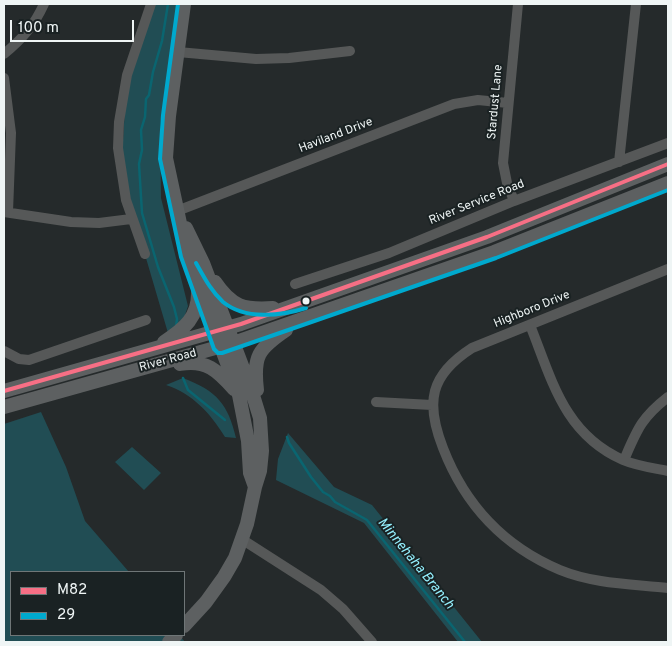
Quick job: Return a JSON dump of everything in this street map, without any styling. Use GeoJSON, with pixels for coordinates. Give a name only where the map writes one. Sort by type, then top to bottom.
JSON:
{"type":"FeatureCollection","features":[{"type":"Feature","properties":{"kind":"main road"},"geometry":{"type":"LineString","coordinates":[[184,4],[169,116],[166,158],[187,256],[198,287],[222,330]]}},
{"type":"Feature","properties":{"kind":"main road","name":"River Road"},"geometry":{"type":"LineString","coordinates":[[4,390],[222,330],[487,237],[668,164]]}},
{"type":"Feature","properties":{"kind":"main road","name":"River Road"},"geometry":{"type":"LineString","coordinates":[[4,407],[227,345],[494,252],[668,183]]}},
{"type":"Feature","properties":{"kind":"main road"},"geometry":{"type":"LineString","coordinates":[[177,211],[203,263],[222,292],[233,303],[249,308],[290,306]]}},
{"type":"Feature","properties":{"kind":"main road"},"geometry":{"type":"LineString","coordinates":[[203,263],[227,345],[239,395],[248,441],[250,473],[254,487]]}},
{"type":"Feature","properties":{"kind":"main road"},"geometry":{"type":"LineString","coordinates":[[152,350],[184,328],[191,320],[198,299],[198,287]]}},
{"type":"Feature","properties":{"kind":"main road"},"geometry":{"type":"LineString","coordinates":[[185,625],[206,602],[224,577],[243,540],[254,487],[260,471],[262,451],[255,369],[260,353],[270,341],[293,326],[330,309]]}},
{"type":"Feature","properties":{"kind":"main road"},"geometry":{"type":"LineString","coordinates":[[227,345],[260,418]]}},
{"type":"Feature","properties":{"kind":"main road"},"geometry":{"type":"LineString","coordinates":[[140,369],[197,363],[216,370],[239,395]]}},
{"type":"Feature","properties":{"kind":"street"},"geometry":{"type":"LineString","coordinates":[[4,54],[22,39],[38,18],[44,4]]}},
{"type":"Feature","properties":{"kind":"street"},"geometry":{"type":"LineString","coordinates":[[145,254],[126,200],[118,148],[119,122],[127,75],[151,4]]}},
{"type":"Feature","properties":{"kind":"street","name":"Stardust Lane"},"geometry":{"type":"LineString","coordinates":[[514,201],[503,163],[518,4]]}},
{"type":"Feature","properties":{"kind":"street"},"geometry":{"type":"LineString","coordinates":[[619,162],[636,4]]}},
{"type":"Feature","properties":{"kind":"street"},"geometry":{"type":"LineString","coordinates":[[178,52],[256,59],[289,58],[350,51]]}},
{"type":"Feature","properties":{"kind":"street"},"geometry":{"type":"LineString","coordinates":[[4,78],[11,133],[6,212],[71,222],[98,223],[132,219]]}},
{"type":"Feature","properties":{"kind":"street","name":"Haviland Drive"},"geometry":{"type":"LineString","coordinates":[[177,211],[454,104],[478,100],[508,103]]}},
{"type":"Feature","properties":{"kind":"street","name":"River Service Road"},"geometry":{"type":"LineString","coordinates":[[295,284],[389,252],[514,201],[668,143]]}},
{"type":"Feature","properties":{"kind":"street","name":"Highboro Drive"},"geometry":{"type":"LineString","coordinates":[[432,405],[438,381],[446,369],[456,358],[472,348],[668,269]]}},
{"type":"Feature","properties":{"kind":"street"},"geometry":{"type":"LineString","coordinates":[[4,350],[19,359],[30,360],[146,320]]}},
{"type":"Feature","properties":{"kind":"street"},"geometry":{"type":"LineString","coordinates":[[530,325],[561,401],[570,418],[582,432],[595,444],[624,460],[668,471]]}},
{"type":"Feature","properties":{"kind":"street"},"geometry":{"type":"LineString","coordinates":[[624,460],[641,423],[653,408],[668,396]]}},
{"type":"Feature","properties":{"kind":"street"},"geometry":{"type":"LineString","coordinates":[[376,402],[432,405],[435,428],[451,469],[463,491],[495,529],[530,555],[561,570],[592,580],[668,588]]}},
{"type":"Feature","properties":{"kind":"street"},"geometry":{"type":"LineString","coordinates":[[243,540],[321,590],[343,609],[372,642]]}},
{"type":"Feature","properties":{"kind":"shaded area"},"geometry":{"type":"Polygon","coordinates":[[[151,4],[179,4],[160,125],[161,198],[188,306],[183,321],[168,333],[121,173],[127,75],[151,4]]]}},
{"type":"Feature","properties":{"kind":"shaded area"},"geometry":{"type":"Polygon","coordinates":[[[183,378],[204,388],[219,400],[229,416],[236,438],[225,437],[200,405],[185,394],[166,385],[183,378]]]}},
{"type":"Feature","properties":{"kind":"shaded area"},"geometry":{"type":"Polygon","coordinates":[[[41,412],[66,467],[85,521],[128,571],[10,571],[10,636],[180,636],[185,642],[4,642],[4,424],[41,412]]]}},
{"type":"Feature","properties":{"kind":"shaded area"},"geometry":{"type":"Polygon","coordinates":[[[288,433],[334,487],[372,505],[482,642],[458,642],[364,523],[276,480],[278,459],[288,433]]]}},
{"type":"Feature","properties":{"kind":"shaded area"},"geometry":{"type":"Polygon","coordinates":[[[132,447],[161,473],[144,490],[115,462],[132,447]]]}},
{"type":"Feature","properties":{"kind":"waterway","name":"Minnehaha Branch"},"geometry":{"type":"LineString","coordinates":[[168,4],[162,41],[149,95],[146,99],[145,117],[141,130],[142,150],[139,164],[142,213],[158,267],[174,307],[177,319],[176,327]]}},
{"type":"Feature","properties":{"kind":"waterway","name":"Minnehaha Branch"},"geometry":{"type":"LineString","coordinates":[[183,378],[188,390],[225,420]]}},
{"type":"Feature","properties":{"kind":"waterway","name":"Minnehaha Branch"},"geometry":{"type":"LineString","coordinates":[[287,437],[311,477],[323,492],[335,502],[367,520],[465,642]]}},
{"type":"Feature","properties":{"kind":"transit line","name":"29"},"geometry":{"type":"LineString","coordinates":[[178,4],[163,115],[160,159],[181,257],[214,349],[218,353],[496,258],[668,190]]}},
{"type":"Feature","properties":{"kind":"transit line","name":"M82"},"geometry":{"type":"LineString","coordinates":[[4,391],[241,324],[487,237],[668,164]]}},
{"type":"Feature","properties":{"kind":"transit line","name":"29"},"geometry":{"type":"LineString","coordinates":[[196,263],[215,293],[232,308],[242,312],[263,315],[286,313],[306,308]]}}]}
